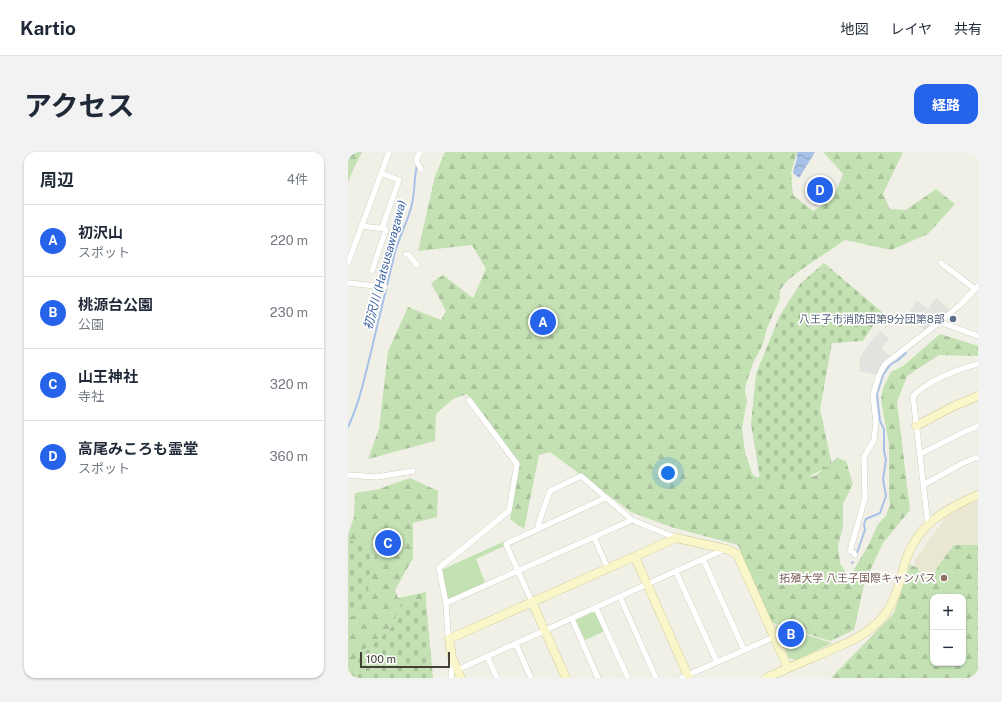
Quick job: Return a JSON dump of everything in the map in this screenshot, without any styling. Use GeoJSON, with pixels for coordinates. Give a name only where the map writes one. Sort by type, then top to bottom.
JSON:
{"type":"FeatureCollection","features":[{"type":"Feature","properties":{"kind":"street"},"geometry":{"type":"LineString","coordinates":[[348,263],[389,152]]}},
{"type":"Feature","properties":{"kind":"street"},"geometry":{"type":"LineString","coordinates":[[420,152],[416,160],[421,169]]}},
{"type":"Feature","properties":{"kind":"street"},"geometry":{"type":"LineString","coordinates":[[381,174],[399,180],[382,228]]}},
{"type":"Feature","properties":{"kind":"street"},"geometry":{"type":"LineString","coordinates":[[361,226],[386,229],[372,272]]}},
{"type":"Feature","properties":{"kind":"street"},"geometry":{"type":"LineString","coordinates":[[406,254],[409,255],[417,265]]}},
{"type":"Feature","properties":{"kind":"street"},"geometry":{"type":"LineString","coordinates":[[854,555],[853,552],[850,551],[865,498],[864,459],[874,440],[876,422],[873,394],[879,375],[885,364],[941,321],[977,288],[941,263]]}},
{"type":"Feature","properties":{"kind":"street"},"geometry":{"type":"LineString","coordinates":[[348,284],[384,287]]}},
{"type":"Feature","properties":{"kind":"street"},"geometry":{"type":"LineString","coordinates":[[941,321],[945,324],[978,336]]}},
{"type":"Feature","properties":{"kind":"street"},"geometry":{"type":"LineString","coordinates":[[928,525],[912,398],[914,394],[946,375],[978,364]]}},
{"type":"Feature","properties":{"kind":"street"},"geometry":{"type":"LineString","coordinates":[[916,426],[948,408],[978,396]]}},
{"type":"Feature","properties":{"kind":"street"},"geometry":{"type":"LineString","coordinates":[[461,678],[452,657],[448,634],[446,603],[439,568],[509,511],[517,464],[469,400]]}},
{"type":"Feature","properties":{"kind":"street"},"geometry":{"type":"LineString","coordinates":[[920,454],[978,426]]}},
{"type":"Feature","properties":{"kind":"street"},"geometry":{"type":"LineString","coordinates":[[923,485],[963,463],[978,457]]}},
{"type":"Feature","properties":{"kind":"street"},"geometry":{"type":"LineString","coordinates":[[348,475],[377,477],[413,471]]}},
{"type":"Feature","properties":{"kind":"street"},"geometry":{"type":"LineString","coordinates":[[538,528],[550,491],[581,476],[632,520],[676,538],[726,549],[733,552],[739,557],[788,668]]}},
{"type":"Feature","properties":{"kind":"street"},"geometry":{"type":"LineString","coordinates":[[766,678],[856,638],[876,625],[885,615],[892,603],[910,550],[918,536],[928,525],[950,508],[978,495]]}},
{"type":"Feature","properties":{"kind":"street"},"geometry":{"type":"LineString","coordinates":[[566,678],[506,544],[605,498]]}},
{"type":"Feature","properties":{"kind":"street"},"geometry":{"type":"LineString","coordinates":[[446,603],[632,520]]}},
{"type":"Feature","properties":{"kind":"street"},"geometry":{"type":"LineString","coordinates":[[594,537],[608,569]]}},
{"type":"Feature","properties":{"kind":"street"},"geometry":{"type":"LineString","coordinates":[[449,639],[676,538]]}},
{"type":"Feature","properties":{"kind":"street"},"geometry":{"type":"LineString","coordinates":[[457,670],[726,549]]}},
{"type":"Feature","properties":{"kind":"street"},"geometry":{"type":"LineString","coordinates":[[635,557],[686,677],[774,637]]}},
{"type":"Feature","properties":{"kind":"street"},"geometry":{"type":"LineString","coordinates":[[703,559],[744,650]]}},
{"type":"Feature","properties":{"kind":"street"},"geometry":{"type":"LineString","coordinates":[[676,572],[717,662]]}},
{"type":"Feature","properties":{"kind":"street"},"geometry":{"type":"LineString","coordinates":[[620,597],[656,678]]}},
{"type":"Feature","properties":{"kind":"street"},"geometry":{"type":"LineString","coordinates":[[596,608],[628,678]]}},
{"type":"Feature","properties":{"kind":"street"},"geometry":{"type":"LineString","coordinates":[[572,618],[598,678]]}},
{"type":"Feature","properties":{"kind":"street"},"geometry":{"type":"LineString","coordinates":[[516,644],[531,678]]}},
{"type":"Feature","properties":{"kind":"street"},"geometry":{"type":"LineString","coordinates":[[488,656],[497,678]]}},
{"type":"Feature","properties":{"kind":"street"},"geometry":{"type":"LineString","coordinates":[[450,678],[452,657]]}},
{"type":"Feature","properties":{"kind":"shaded area"},"geometry":{"type":"Polygon","coordinates":[[[936,298],[952,312],[926,332],[908,314],[917,301],[928,309],[936,298]]]}},
{"type":"Feature","properties":{"kind":"shaded area"},"geometry":{"type":"Polygon","coordinates":[[[881,331],[889,339],[881,348],[893,359],[879,375],[859,371],[860,358],[871,341],[881,331]]]}},
{"type":"Feature","properties":{"kind":"shaded area","name":"拓殖大学 八王子国際キャンパス"},"geometry":{"type":"Polygon","coordinates":[[[978,501],[978,662],[966,663],[966,594],[930,594],[930,666],[943,666],[839,678],[899,615],[916,558],[946,517],[963,507],[978,501]]]}},
{"type":"Feature","properties":{"kind":"green space"},"geometry":{"type":"Polygon","coordinates":[[[348,152],[362,152],[348,182],[348,152]]]}},
{"type":"Feature","properties":{"kind":"green space"},"geometry":{"type":"Polygon","coordinates":[[[445,152],[797,152],[791,173],[793,195],[813,211],[833,199],[843,174],[824,152],[903,152],[883,194],[890,209],[906,210],[936,189],[955,204],[928,234],[891,250],[845,240],[787,281],[780,290],[780,299],[767,328],[763,344],[753,363],[746,384],[745,392],[747,401],[742,428],[745,452],[752,473],[756,477],[815,476],[837,458],[846,461],[853,484],[843,504],[843,527],[838,546],[840,563],[849,578],[869,544],[878,524],[886,516],[890,504],[889,445],[881,400],[883,388],[891,372],[903,366],[940,334],[978,346],[978,356],[939,355],[907,376],[897,402],[910,510],[883,543],[865,581],[854,630],[830,641],[770,622],[738,545],[671,527],[631,512],[550,452],[539,455],[524,529],[510,519],[519,463],[467,394],[453,399],[436,414],[435,441],[368,459],[379,429],[388,351],[408,307],[441,320],[446,311],[431,283],[443,275],[473,298],[486,269],[472,245],[418,251],[435,176],[445,152]]]}},
{"type":"Feature","properties":{"kind":"green space"},"geometry":{"type":"Polygon","coordinates":[[[824,263],[882,312],[863,341],[832,343],[820,409],[832,465],[803,479],[760,479],[751,424],[756,374],[780,315],[800,284],[824,263]]]}},
{"type":"Feature","properties":{"kind":"green space"},"geometry":{"type":"Polygon","coordinates":[[[410,478],[438,491],[437,517],[413,523],[413,558],[395,590],[398,598],[426,592],[426,601],[402,603],[392,627],[364,650],[355,661],[356,678],[348,678],[348,616],[355,615],[377,549],[348,540],[348,535],[354,517],[355,493],[379,489],[410,478]]]}},
{"type":"Feature","properties":{"kind":"green space"},"geometry":{"type":"Polygon","coordinates":[[[348,540],[377,548],[367,582],[370,596],[355,615],[348,616],[348,540]]]}},
{"type":"Feature","properties":{"kind":"green space"},"geometry":{"type":"Polygon","coordinates":[[[505,541],[507,545],[476,559],[486,585],[446,603],[439,571],[505,541]]]}},
{"type":"Feature","properties":{"kind":"green space","name":"拓殖大学 八王子国際キャンパス"},"geometry":{"type":"Polygon","coordinates":[[[954,545],[978,545],[978,671],[970,678],[831,678],[894,613],[910,565],[918,568],[920,582],[931,581],[938,566],[954,545]]]}},
{"type":"Feature","properties":{"kind":"green space"},"geometry":{"type":"Polygon","coordinates":[[[426,601],[433,678],[356,678],[355,661],[364,649],[373,644],[392,627],[402,602],[426,601]]]}},
{"type":"Feature","properties":{"kind":"green space"},"geometry":{"type":"Polygon","coordinates":[[[596,611],[605,631],[585,640],[576,620],[596,611]]]}},
{"type":"Feature","properties":{"kind":"green space"},"geometry":{"type":"Polygon","coordinates":[[[775,625],[832,643],[796,660],[789,658],[775,625]]]}},
{"type":"Feature","properties":{"kind":"water"},"geometry":{"type":"Polygon","coordinates":[[[797,152],[815,152],[799,178],[793,173],[797,152]]]}},
{"type":"Feature","properties":{"kind":"waterway","name":"初沢川 (Hatsusawagawa)"},"geometry":{"type":"LineString","coordinates":[[348,427],[362,388],[396,249],[412,204],[417,165]]}},
{"type":"Feature","properties":{"kind":"waterway"},"geometry":{"type":"LineString","coordinates":[[857,553],[865,530],[864,524],[866,519],[880,513],[886,496],[883,479],[886,460],[884,451],[884,429],[880,421],[877,394],[883,375],[890,365],[906,353]]}},
{"type":"Feature","properties":{"kind":"place","name":"高尾みころも霊堂"},"geometry":{"type":"Point","coordinates":[820,190]}},
{"type":"Feature","properties":{"kind":"place","name":"八王子市消防団第9分団第8部"},"geometry":{"type":"Point","coordinates":[953,319]}},
{"type":"Feature","properties":{"kind":"place","name":"初沢山"},"geometry":{"type":"Point","coordinates":[543,322]}},
{"type":"Feature","properties":{"kind":"place","name":"山王神社"},"geometry":{"type":"Point","coordinates":[388,543]}},
{"type":"Feature","properties":{"kind":"place","name":"拓殖大学 八王子国際キャンパス"},"geometry":{"type":"Point","coordinates":[944,578]}},
{"type":"Feature","properties":{"kind":"place","name":"桃源台公園"},"geometry":{"type":"Point","coordinates":[791,634]}}]}
